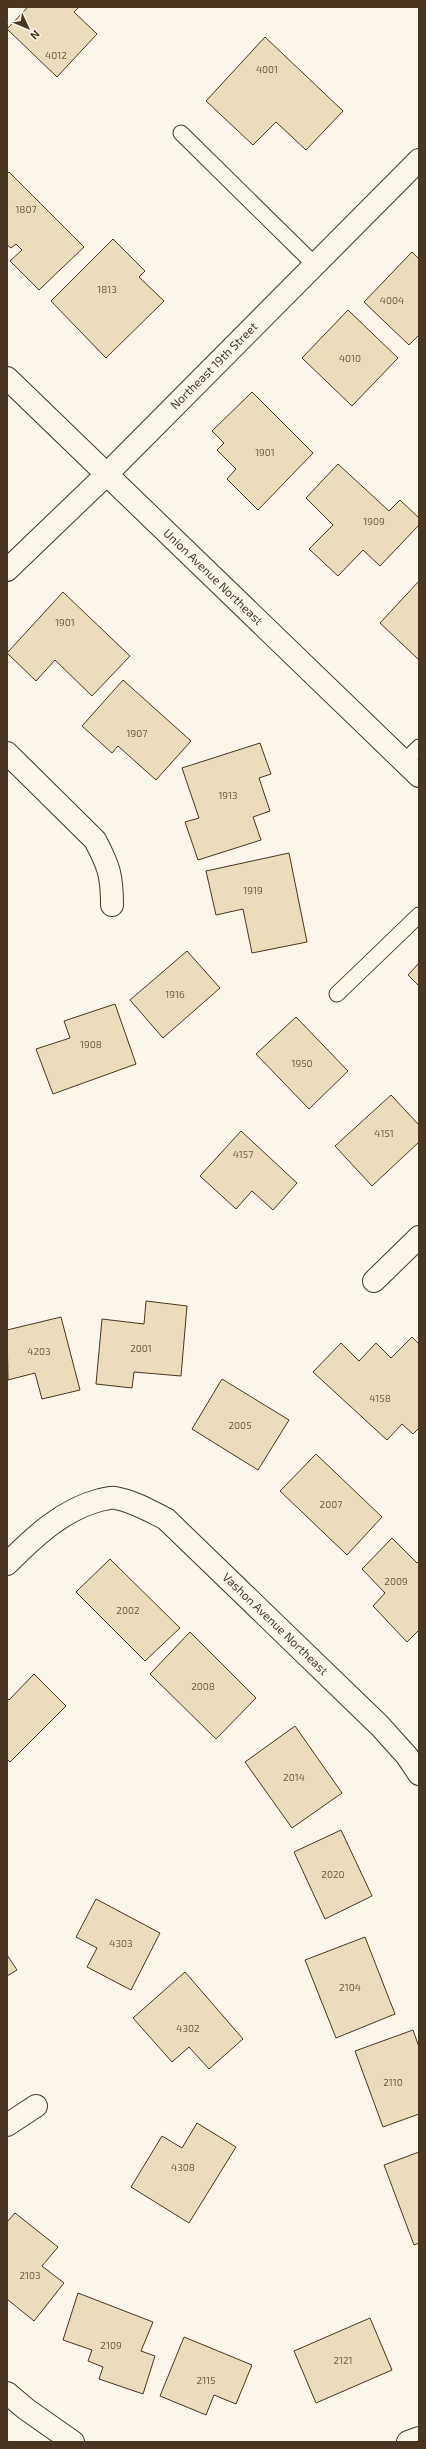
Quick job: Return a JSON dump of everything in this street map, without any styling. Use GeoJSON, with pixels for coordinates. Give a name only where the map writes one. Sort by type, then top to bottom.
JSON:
{"type":"FeatureCollection","features":[{"type":"Feature","properties":{"kind":"street","name":"Northeast 19th Street"},"geometry":{"type":"LineString","coordinates":[[7,570],[107,474],[419,160]]}},
{"type":"Feature","properties":{"kind":"street","name":"Union Avenue Northeast"},"geometry":{"type":"LineString","coordinates":[[7,378],[107,474],[414,762]]}},
{"type":"Feature","properties":{"kind":"street"},"geometry":{"type":"LineString","coordinates":[[7,753],[95,840],[105,857],[112,878],[112,905]]}},
{"type":"Feature","properties":{"kind":"street"},"geometry":{"type":"LineString","coordinates":[[374,1281],[419,1237]]}},
{"type":"Feature","properties":{"kind":"street","name":"Vashon Avenue Northeast"},"geometry":{"type":"LineString","coordinates":[[7,1564],[32,1539],[63,1516],[92,1503],[114,1497],[140,1506],[166,1519],[380,1726],[407,1756],[419,1774]]}},
{"type":"Feature","properties":{"kind":"street"},"geometry":{"type":"LineString","coordinates":[[7,2125],[36,2106]]}},
{"type":"Feature","properties":{"kind":"street"},"geometry":{"type":"LineString","coordinates":[[7,2393],[26,2409],[73,2442]]}},
{"type":"Feature","properties":{"kind":"street"},"geometry":{"type":"LineString","coordinates":[[408,2442],[419,2438]]}},
{"type":"Feature","properties":{"kind":"lane"},"geometry":{"type":"LineString","coordinates":[[181,133],[315,264]]}},
{"type":"Feature","properties":{"kind":"lane"},"geometry":{"type":"LineString","coordinates":[[337,994],[419,915]]}},
{"type":"Feature","properties":{"kind":"building"},"geometry":{"type":"Polygon","coordinates":[[[28,7],[79,7],[74,12],[97,34],[57,77],[7,29],[28,7]]]}},
{"type":"Feature","properties":{"kind":"building"},"geometry":{"type":"Polygon","coordinates":[[[265,37],[343,111],[306,150],[276,122],[253,145],[206,101],[265,37]]]}},
{"type":"Feature","properties":{"kind":"building"},"geometry":{"type":"Polygon","coordinates":[[[9,172],[84,247],[39,290],[10,261],[22,250],[16,244],[11,248],[7,245],[7,174],[9,172]]]}},
{"type":"Feature","properties":{"kind":"building"},"geometry":{"type":"Polygon","coordinates":[[[113,239],[145,271],[139,277],[164,301],[106,358],[51,301],[113,239]]]}},
{"type":"Feature","properties":{"kind":"building"},"geometry":{"type":"Polygon","coordinates":[[[412,252],[419,259],[419,335],[409,345],[364,302],[412,252]]]}},
{"type":"Feature","properties":{"kind":"building"},"geometry":{"type":"Polygon","coordinates":[[[348,310],[398,358],[352,406],[302,358],[348,310]]]}},
{"type":"Feature","properties":{"kind":"building"},"geometry":{"type":"Polygon","coordinates":[[[252,392],[313,453],[258,510],[227,479],[236,469],[217,450],[224,443],[212,431],[252,392]]]}},
{"type":"Feature","properties":{"kind":"building"},"geometry":{"type":"Polygon","coordinates":[[[338,464],[389,511],[400,500],[419,518],[419,525],[380,566],[363,550],[338,576],[309,549],[333,525],[306,498],[338,464]]]}},
{"type":"Feature","properties":{"kind":"building"},"geometry":{"type":"Polygon","coordinates":[[[419,581],[419,660],[380,623],[419,581]]]}},
{"type":"Feature","properties":{"kind":"building"},"geometry":{"type":"Polygon","coordinates":[[[63,592],[130,656],[92,696],[55,660],[36,681],[7,653],[63,592]]]}},
{"type":"Feature","properties":{"kind":"building"},"geometry":{"type":"Polygon","coordinates":[[[123,680],[191,741],[156,780],[118,746],[112,753],[82,726],[123,680]]]}},
{"type":"Feature","properties":{"kind":"building"},"geometry":{"type":"Polygon","coordinates":[[[260,743],[271,774],[259,778],[270,811],[253,817],[261,840],[198,860],[185,822],[199,818],[182,768],[260,743]]]}},
{"type":"Feature","properties":{"kind":"building"},"geometry":{"type":"Polygon","coordinates":[[[289,853],[307,942],[252,953],[243,909],[216,915],[206,871],[289,853]]]}},
{"type":"Feature","properties":{"kind":"building"},"geometry":{"type":"Polygon","coordinates":[[[187,951],[220,988],[163,1038],[130,1000],[187,951]]]}},
{"type":"Feature","properties":{"kind":"building"},"geometry":{"type":"Polygon","coordinates":[[[419,963],[419,986],[408,975],[419,963]]]}},
{"type":"Feature","properties":{"kind":"building"},"geometry":{"type":"Polygon","coordinates":[[[115,1004],[136,1064],[53,1094],[36,1049],[70,1038],[64,1021],[115,1004]]]}},
{"type":"Feature","properties":{"kind":"building"},"geometry":{"type":"Polygon","coordinates":[[[296,1017],[348,1071],[309,1109],[256,1054],[296,1017]]]}},
{"type":"Feature","properties":{"kind":"building"},"geometry":{"type":"Polygon","coordinates":[[[391,1095],[419,1125],[419,1142],[372,1186],[335,1146],[391,1095]]]}},
{"type":"Feature","properties":{"kind":"building"},"geometry":{"type":"Polygon","coordinates":[[[241,1131],[297,1183],[273,1210],[252,1191],[236,1209],[200,1176],[241,1131]]]}},
{"type":"Feature","properties":{"kind":"building"},"geometry":{"type":"Polygon","coordinates":[[[146,1301],[187,1306],[181,1376],[134,1372],[132,1388],[96,1384],[102,1319],[144,1324],[146,1301]]]}},
{"type":"Feature","properties":{"kind":"building"},"geometry":{"type":"Polygon","coordinates":[[[61,1317],[80,1390],[42,1399],[35,1373],[8,1380],[7,1330],[61,1317]]]}},
{"type":"Feature","properties":{"kind":"building"},"geometry":{"type":"Polygon","coordinates":[[[412,1337],[419,1344],[419,1428],[413,1434],[402,1424],[387,1440],[313,1372],[341,1343],[359,1361],[376,1343],[391,1358],[412,1337]]]}},
{"type":"Feature","properties":{"kind":"building"},"geometry":{"type":"Polygon","coordinates":[[[222,1379],[289,1420],[258,1470],[192,1429],[222,1379]]]}},
{"type":"Feature","properties":{"kind":"building"},"geometry":{"type":"Polygon","coordinates":[[[316,1454],[382,1517],[347,1555],[280,1491],[316,1454]]]}},
{"type":"Feature","properties":{"kind":"building"},"geometry":{"type":"Polygon","coordinates":[[[392,1538],[417,1563],[419,1561],[419,1630],[407,1642],[373,1606],[385,1593],[362,1569],[392,1538]]]}},
{"type":"Feature","properties":{"kind":"building"},"geometry":{"type":"Polygon","coordinates":[[[110,1559],[180,1628],[145,1661],[76,1592],[110,1559]]]}},
{"type":"Feature","properties":{"kind":"building"},"geometry":{"type":"Polygon","coordinates":[[[190,1632],[256,1698],[216,1739],[150,1674],[190,1632]]]}},
{"type":"Feature","properties":{"kind":"building"},"geometry":{"type":"Polygon","coordinates":[[[34,1674],[66,1706],[10,1762],[7,1759],[7,1698],[9,1700],[34,1674]]]}},
{"type":"Feature","properties":{"kind":"building"},"geometry":{"type":"Polygon","coordinates":[[[295,1726],[342,1793],[292,1828],[245,1762],[295,1726]]]}},
{"type":"Feature","properties":{"kind":"building"},"geometry":{"type":"Polygon","coordinates":[[[341,1830],[372,1896],[325,1919],[294,1852],[341,1830]]]}},
{"type":"Feature","properties":{"kind":"building"},"geometry":{"type":"Polygon","coordinates":[[[96,1899],[160,1933],[131,1990],[87,1967],[97,1948],[76,1937],[96,1899]]]}},
{"type":"Feature","properties":{"kind":"building"},"geometry":{"type":"Polygon","coordinates":[[[365,1937],[395,2014],[336,2038],[305,1960],[365,1937]]]}},
{"type":"Feature","properties":{"kind":"building"},"geometry":{"type":"Polygon","coordinates":[[[7,1955],[17,1970],[7,1976],[7,1955]]]}},
{"type":"Feature","properties":{"kind":"building"},"geometry":{"type":"Polygon","coordinates":[[[185,1972],[243,2039],[209,2069],[189,2047],[172,2062],[133,2018],[185,1972]]]}},
{"type":"Feature","properties":{"kind":"building"},"geometry":{"type":"Polygon","coordinates":[[[413,2030],[419,2047],[419,2114],[383,2127],[355,2051],[413,2030]]]}},
{"type":"Feature","properties":{"kind":"building"},"geometry":{"type":"Polygon","coordinates":[[[197,2123],[236,2147],[189,2223],[131,2187],[162,2136],[182,2148],[197,2123]]]}},
{"type":"Feature","properties":{"kind":"building"},"geometry":{"type":"Polygon","coordinates":[[[419,2152],[419,2243],[414,2245],[384,2165],[419,2152]]]}},
{"type":"Feature","properties":{"kind":"building"},"geometry":{"type":"Polygon","coordinates":[[[15,2213],[58,2247],[42,2266],[64,2283],[34,2321],[7,2299],[7,2222],[15,2213]]]}},
{"type":"Feature","properties":{"kind":"building"},"geometry":{"type":"Polygon","coordinates":[[[78,2293],[153,2322],[141,2351],[155,2356],[143,2394],[99,2379],[103,2367],[88,2361],[92,2350],[63,2340],[78,2293]]]}},
{"type":"Feature","properties":{"kind":"building"},"geometry":{"type":"Polygon","coordinates":[[[370,2318],[392,2370],[316,2403],[294,2351],[370,2318]]]}},
{"type":"Feature","properties":{"kind":"building"},"geometry":{"type":"Polygon","coordinates":[[[184,2337],[252,2365],[236,2404],[214,2395],[206,2415],[160,2396],[184,2337]]]}}]}
